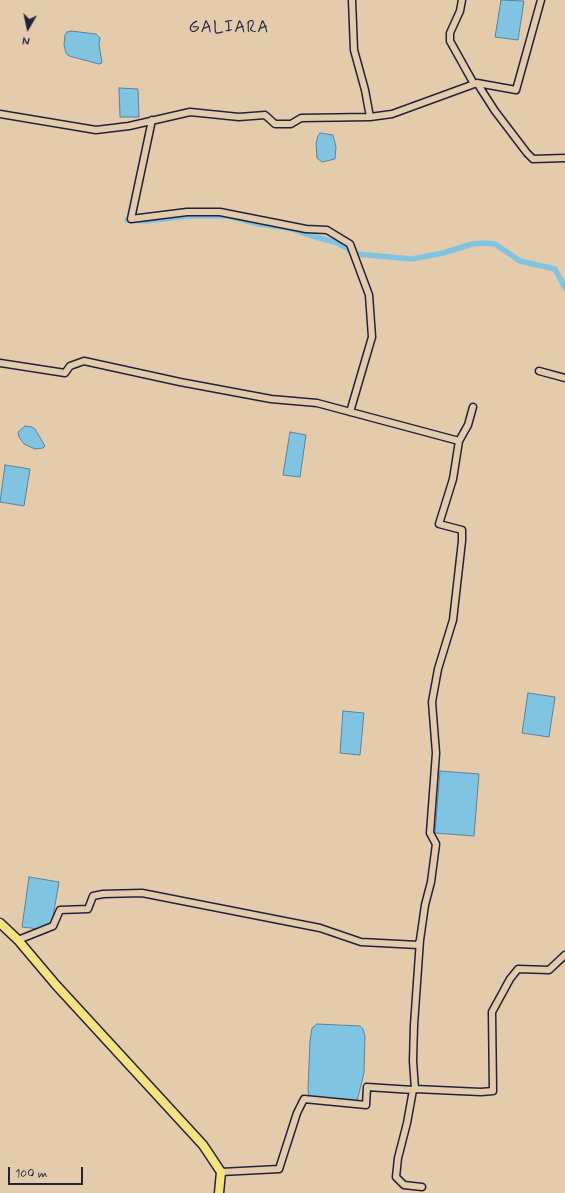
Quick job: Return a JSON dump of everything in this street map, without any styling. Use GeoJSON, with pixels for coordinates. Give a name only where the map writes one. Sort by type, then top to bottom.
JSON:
{"type":"FeatureCollection","features":[{"type":"Feature","properties":{"kind":"main road"},"geometry":{"type":"LineString","coordinates":[[0,923],[18,940],[56,985],[203,1145],[221,1172],[219,1193]]}},
{"type":"Feature","properties":{"kind":"street"},"geometry":{"type":"LineString","coordinates":[[352,0],[354,50],[365,90],[370,118]]}},
{"type":"Feature","properties":{"kind":"street"},"geometry":{"type":"LineString","coordinates":[[462,0],[460,11],[450,33],[450,41],[476,84],[495,111],[533,159],[565,158]]}},
{"type":"Feature","properties":{"kind":"street"},"geometry":{"type":"LineString","coordinates":[[0,114],[96,130],[129,126],[190,112],[238,117],[264,115],[275,124],[291,124],[301,118],[370,118],[392,114],[476,84],[516,90],[541,0]]}},
{"type":"Feature","properties":{"kind":"street"},"geometry":{"type":"LineString","coordinates":[[152,120],[131,219],[187,212],[220,212],[306,229],[327,230],[350,244],[369,295],[372,337],[350,412]]}},
{"type":"Feature","properties":{"kind":"street"},"geometry":{"type":"LineString","coordinates":[[0,363],[65,373],[70,366],[84,361],[180,382],[271,399],[317,403],[459,441]]}},
{"type":"Feature","properties":{"kind":"street"},"geometry":{"type":"LineString","coordinates":[[539,371],[565,378]]}},
{"type":"Feature","properties":{"kind":"street"},"geometry":{"type":"LineString","coordinates":[[422,1186],[404,1185],[396,1177],[398,1158],[414,1089],[414,1025],[420,940],[425,905],[431,882],[436,844],[430,833],[436,753],[432,702],[438,669],[453,620],[462,541],[462,530],[439,524],[453,479],[459,441],[468,425],[472,407]]}},
{"type":"Feature","properties":{"kind":"street"},"geometry":{"type":"LineString","coordinates":[[18,940],[53,926],[60,910],[88,909],[93,896],[103,894],[142,893],[320,928],[361,942],[418,945],[420,940]]}},
{"type":"Feature","properties":{"kind":"street"},"geometry":{"type":"LineString","coordinates":[[221,1172],[279,1169],[297,1113],[304,1099],[366,1105],[367,1087],[481,1092],[493,1091],[492,1012],[510,979],[518,969],[549,970],[565,956]]}},
{"type":"Feature","properties":{"kind":"water"},"geometry":{"type":"Polygon","coordinates":[[[501,0],[524,1],[518,40],[495,37],[501,0]]]}},
{"type":"Feature","properties":{"kind":"water"},"geometry":{"type":"Polygon","coordinates":[[[71,31],[96,34],[100,38],[99,44],[102,63],[99,64],[69,56],[66,53],[64,45],[65,35],[67,32],[71,31]]]}},
{"type":"Feature","properties":{"kind":"water"},"geometry":{"type":"Polygon","coordinates":[[[119,88],[138,89],[139,117],[120,117],[119,88]]]}},
{"type":"Feature","properties":{"kind":"water"},"geometry":{"type":"Polygon","coordinates":[[[320,133],[333,135],[336,147],[335,159],[322,162],[317,158],[316,143],[320,133]]]}},
{"type":"Feature","properties":{"kind":"water"},"geometry":{"type":"Polygon","coordinates":[[[25,426],[35,429],[45,446],[43,448],[35,449],[24,444],[19,437],[18,432],[25,426]]]}},
{"type":"Feature","properties":{"kind":"water"},"geometry":{"type":"Polygon","coordinates":[[[290,432],[306,435],[300,477],[283,475],[290,432]]]}},
{"type":"Feature","properties":{"kind":"water"},"geometry":{"type":"Polygon","coordinates":[[[5,465],[30,469],[24,506],[0,502],[5,465]]]}},
{"type":"Feature","properties":{"kind":"water"},"geometry":{"type":"Polygon","coordinates":[[[528,693],[555,697],[549,737],[522,733],[528,693]]]}},
{"type":"Feature","properties":{"kind":"water"},"geometry":{"type":"Polygon","coordinates":[[[343,711],[364,713],[360,755],[340,753],[343,711]]]}},
{"type":"Feature","properties":{"kind":"water"},"geometry":{"type":"Polygon","coordinates":[[[440,771],[479,774],[474,836],[435,833],[440,771]]]}},
{"type":"Feature","properties":{"kind":"water"},"geometry":{"type":"Polygon","coordinates":[[[29,877],[59,882],[52,922],[50,925],[39,929],[22,927],[29,877]]]}},
{"type":"Feature","properties":{"kind":"water"},"geometry":{"type":"Polygon","coordinates":[[[317,1024],[360,1026],[363,1029],[365,1036],[364,1073],[357,1101],[309,1098],[310,1041],[312,1028],[317,1024]]]}},
{"type":"Feature","properties":{"kind":"waterway"},"geometry":{"type":"LineString","coordinates":[[127,220],[144,221],[188,216],[229,216],[258,224],[289,228],[338,243],[357,254],[412,259],[443,253],[472,244],[495,244],[520,261],[555,269],[565,288]]}},
{"type":"Feature","properties":{"kind":"district","name":"GALIARA"},"geometry":{"type":"Point","coordinates":[229,28]}}]}
